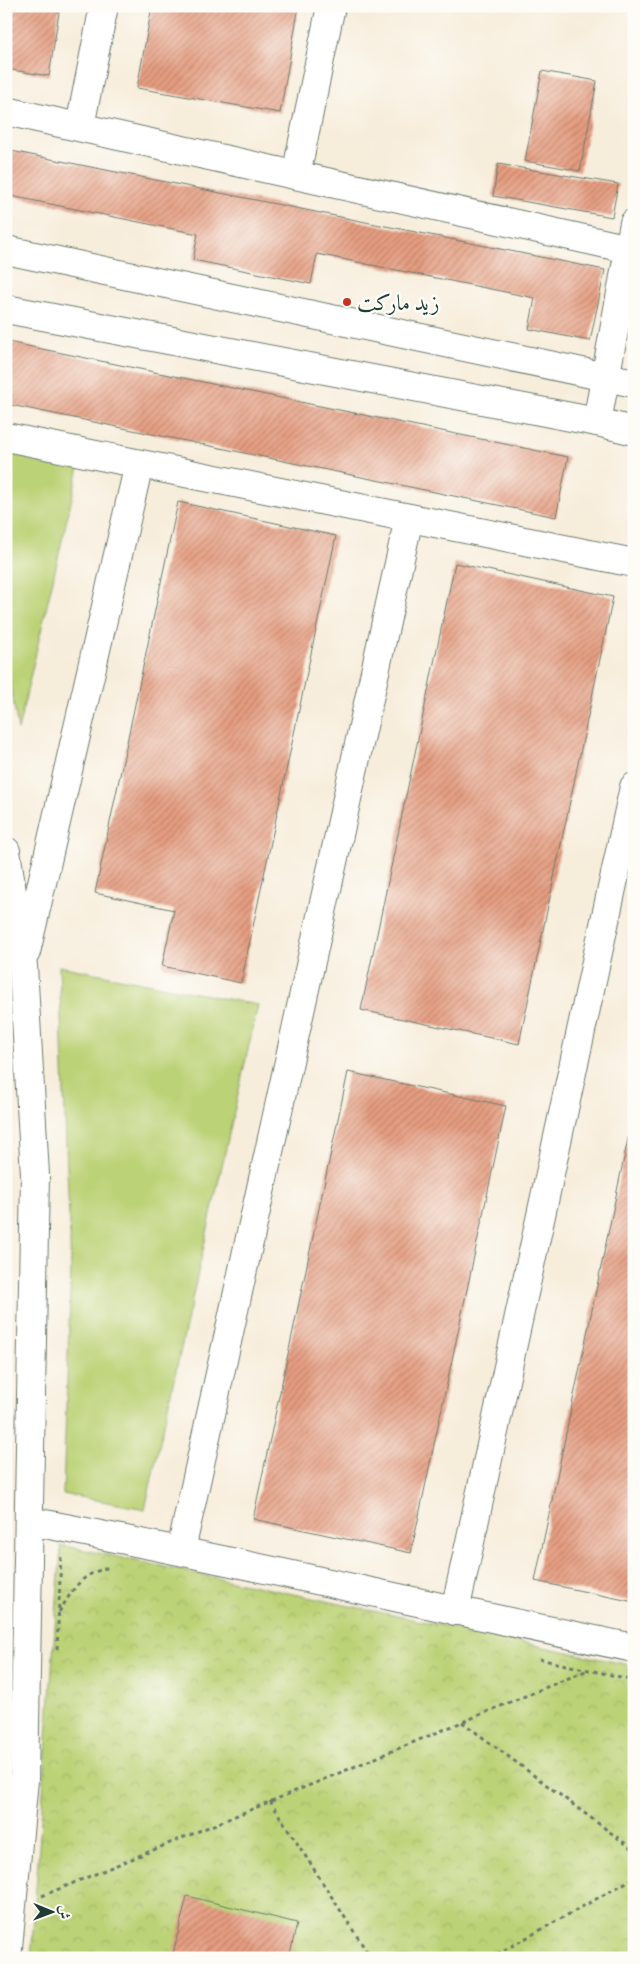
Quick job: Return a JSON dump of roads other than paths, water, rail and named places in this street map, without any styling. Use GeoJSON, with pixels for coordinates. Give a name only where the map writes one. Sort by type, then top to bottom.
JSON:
{"type":"FeatureCollection","features":[{"type":"Feature","properties":{"kind":"street"},"geometry":{"type":"LineString","coordinates":[[80,126],[104,6]]}},
{"type":"Feature","properties":{"kind":"street"},"geometry":{"type":"LineString","coordinates":[[296,175],[331,6]]}},
{"type":"Feature","properties":{"kind":"street"},"geometry":{"type":"LineString","coordinates":[[6,111],[296,175],[631,236],[597,422]]}},
{"type":"Feature","properties":{"kind":"street"},"geometry":{"type":"LineString","coordinates":[[6,250],[634,382]]}},
{"type":"Feature","properties":{"kind":"street"},"geometry":{"type":"LineString","coordinates":[[6,309],[597,422],[634,431]]}},
{"type":"Feature","properties":{"kind":"street"},"geometry":{"type":"LineString","coordinates":[[6,437],[634,563]]}},
{"type":"Feature","properties":{"kind":"street"},"geometry":{"type":"LineString","coordinates":[[23,966],[140,464]]}},
{"type":"Feature","properties":{"kind":"street"},"geometry":{"type":"LineString","coordinates":[[181,1550],[409,518]]}},
{"type":"Feature","properties":{"kind":"street"},"geometry":{"type":"LineString","coordinates":[[455,1611],[634,787]]}},
{"type":"Feature","properties":{"kind":"street"},"geometry":{"type":"LineString","coordinates":[[6,851],[23,966],[35,1175],[24,1780],[13,1803],[7,1958]]}},
{"type":"Feature","properties":{"kind":"street"},"geometry":{"type":"LineString","coordinates":[[29,1521],[181,1550],[455,1611],[634,1648]]}},
{"type":"Feature","properties":{"kind":"place","name":"زيد ماركت"},"geometry":{"type":"Point","coordinates":[347,302]}}]}
